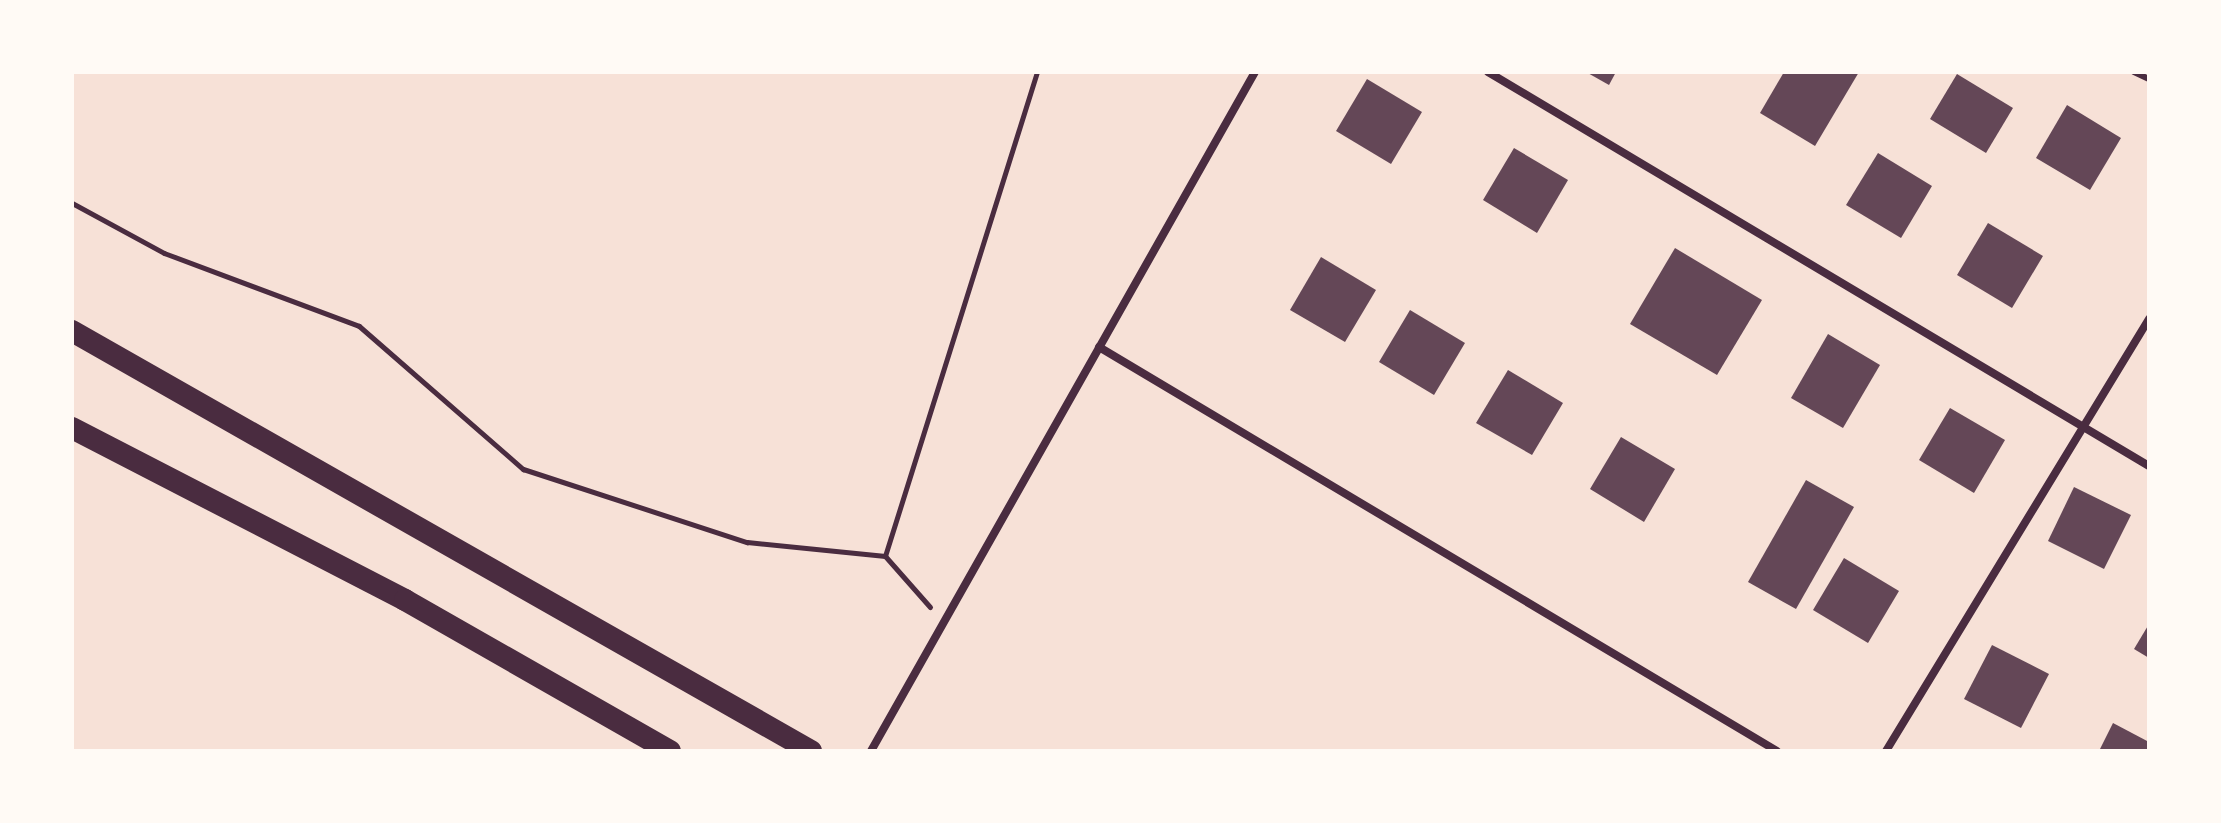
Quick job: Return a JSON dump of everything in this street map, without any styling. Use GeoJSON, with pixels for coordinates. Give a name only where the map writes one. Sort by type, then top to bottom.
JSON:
{"type":"FeatureCollection","features":[{"type":"Feature","properties":{"kind":"highway"},"geometry":{"type":"LineString","coordinates":[[72,331],[811,751]]}},
{"type":"Feature","properties":{"kind":"highway"},"geometry":{"type":"LineString","coordinates":[[72,428],[405,600],[670,751]]}},
{"type":"Feature","properties":{"kind":"street"},"geometry":{"type":"LineString","coordinates":[[871,751],[947,626],[1099,347],[1255,72]]}},
{"type":"Feature","properties":{"kind":"street"},"geometry":{"type":"LineString","coordinates":[[1488,72],[2086,433],[2149,466]]}},
{"type":"Feature","properties":{"kind":"street"},"geometry":{"type":"LineString","coordinates":[[1886,751],[2086,433],[2149,319]]}},
{"type":"Feature","properties":{"kind":"street"},"geometry":{"type":"LineString","coordinates":[[1099,347],[1777,751]]}},
{"type":"Feature","properties":{"kind":"lane"},"geometry":{"type":"LineString","coordinates":[[2134,72],[2149,79]]}},
{"type":"Feature","properties":{"kind":"path"},"geometry":{"type":"LineString","coordinates":[[885,556],[1037,72]]}},
{"type":"Feature","properties":{"kind":"path"},"geometry":{"type":"LineString","coordinates":[[72,203],[164,253],[359,326],[523,469],[747,542],[885,556],[947,626]]}},
{"type":"Feature","properties":{"kind":"building"},"geometry":{"type":"Polygon","coordinates":[[[1586,72],[1616,72],[1609,85],[1586,72]]]}},
{"type":"Feature","properties":{"kind":"building"},"geometry":{"type":"Polygon","coordinates":[[[1784,72],[1859,72],[1815,146],[1760,113],[1784,72]]]}},
{"type":"Feature","properties":{"kind":"building"},"geometry":{"type":"Polygon","coordinates":[[[1957,74],[2013,108],[1986,153],[1930,119],[1957,74]]]}},
{"type":"Feature","properties":{"kind":"building"},"geometry":{"type":"Polygon","coordinates":[[[1367,79],[1422,112],[1391,164],[1336,131],[1367,79]]]}},
{"type":"Feature","properties":{"kind":"building"},"geometry":{"type":"Polygon","coordinates":[[[2067,105],[2121,138],[2090,190],[2036,158],[2067,105]]]}},
{"type":"Feature","properties":{"kind":"building"},"geometry":{"type":"Polygon","coordinates":[[[1514,148],[1568,180],[1537,233],[1483,200],[1514,148]]]}},
{"type":"Feature","properties":{"kind":"building"},"geometry":{"type":"Polygon","coordinates":[[[1878,153],[1932,186],[1901,238],[1846,205],[1878,153]]]}},
{"type":"Feature","properties":{"kind":"building"},"geometry":{"type":"Polygon","coordinates":[[[1988,223],[2043,256],[2012,308],[1957,275],[1988,223]]]}},
{"type":"Feature","properties":{"kind":"building"},"geometry":{"type":"Polygon","coordinates":[[[1675,248],[1762,300],[1717,375],[1630,324],[1675,248]]]}},
{"type":"Feature","properties":{"kind":"building"},"geometry":{"type":"Polygon","coordinates":[[[1321,257],[1376,290],[1345,342],[1290,310],[1321,257]]]}},
{"type":"Feature","properties":{"kind":"building"},"geometry":{"type":"Polygon","coordinates":[[[1410,310],[1465,343],[1434,395],[1379,362],[1410,310]]]}},
{"type":"Feature","properties":{"kind":"building"},"geometry":{"type":"Polygon","coordinates":[[[1828,334],[1880,365],[1843,428],[1791,398],[1828,334]]]}},
{"type":"Feature","properties":{"kind":"building"},"geometry":{"type":"Polygon","coordinates":[[[1508,370],[1563,403],[1532,455],[1476,423],[1508,370]]]}},
{"type":"Feature","properties":{"kind":"building"},"geometry":{"type":"Polygon","coordinates":[[[1950,408],[2005,440],[1974,493],[1919,460],[1950,408]]]}},
{"type":"Feature","properties":{"kind":"building"},"geometry":{"type":"Polygon","coordinates":[[[1621,437],[1675,469],[1644,522],[1590,489],[1621,437]]]}},
{"type":"Feature","properties":{"kind":"building"},"geometry":{"type":"Polygon","coordinates":[[[1806,480],[1854,507],[1796,609],[1748,582],[1806,480]]]}},
{"type":"Feature","properties":{"kind":"building"},"geometry":{"type":"Polygon","coordinates":[[[2074,487],[2131,515],[2104,569],[2048,541],[2074,487]]]}},
{"type":"Feature","properties":{"kind":"building"},"geometry":{"type":"Polygon","coordinates":[[[1844,558],[1899,591],[1868,643],[1813,610],[1844,558]]]}},
{"type":"Feature","properties":{"kind":"building"},"geometry":{"type":"Polygon","coordinates":[[[2149,624],[2149,658],[2134,649],[2149,624]]]}},
{"type":"Feature","properties":{"kind":"building"},"geometry":{"type":"Polygon","coordinates":[[[1992,645],[2049,674],[2021,728],[1964,699],[1992,645]]]}},
{"type":"Feature","properties":{"kind":"building"},"geometry":{"type":"Polygon","coordinates":[[[2113,723],[2149,742],[2149,751],[2099,751],[2113,723]]]}}]}
